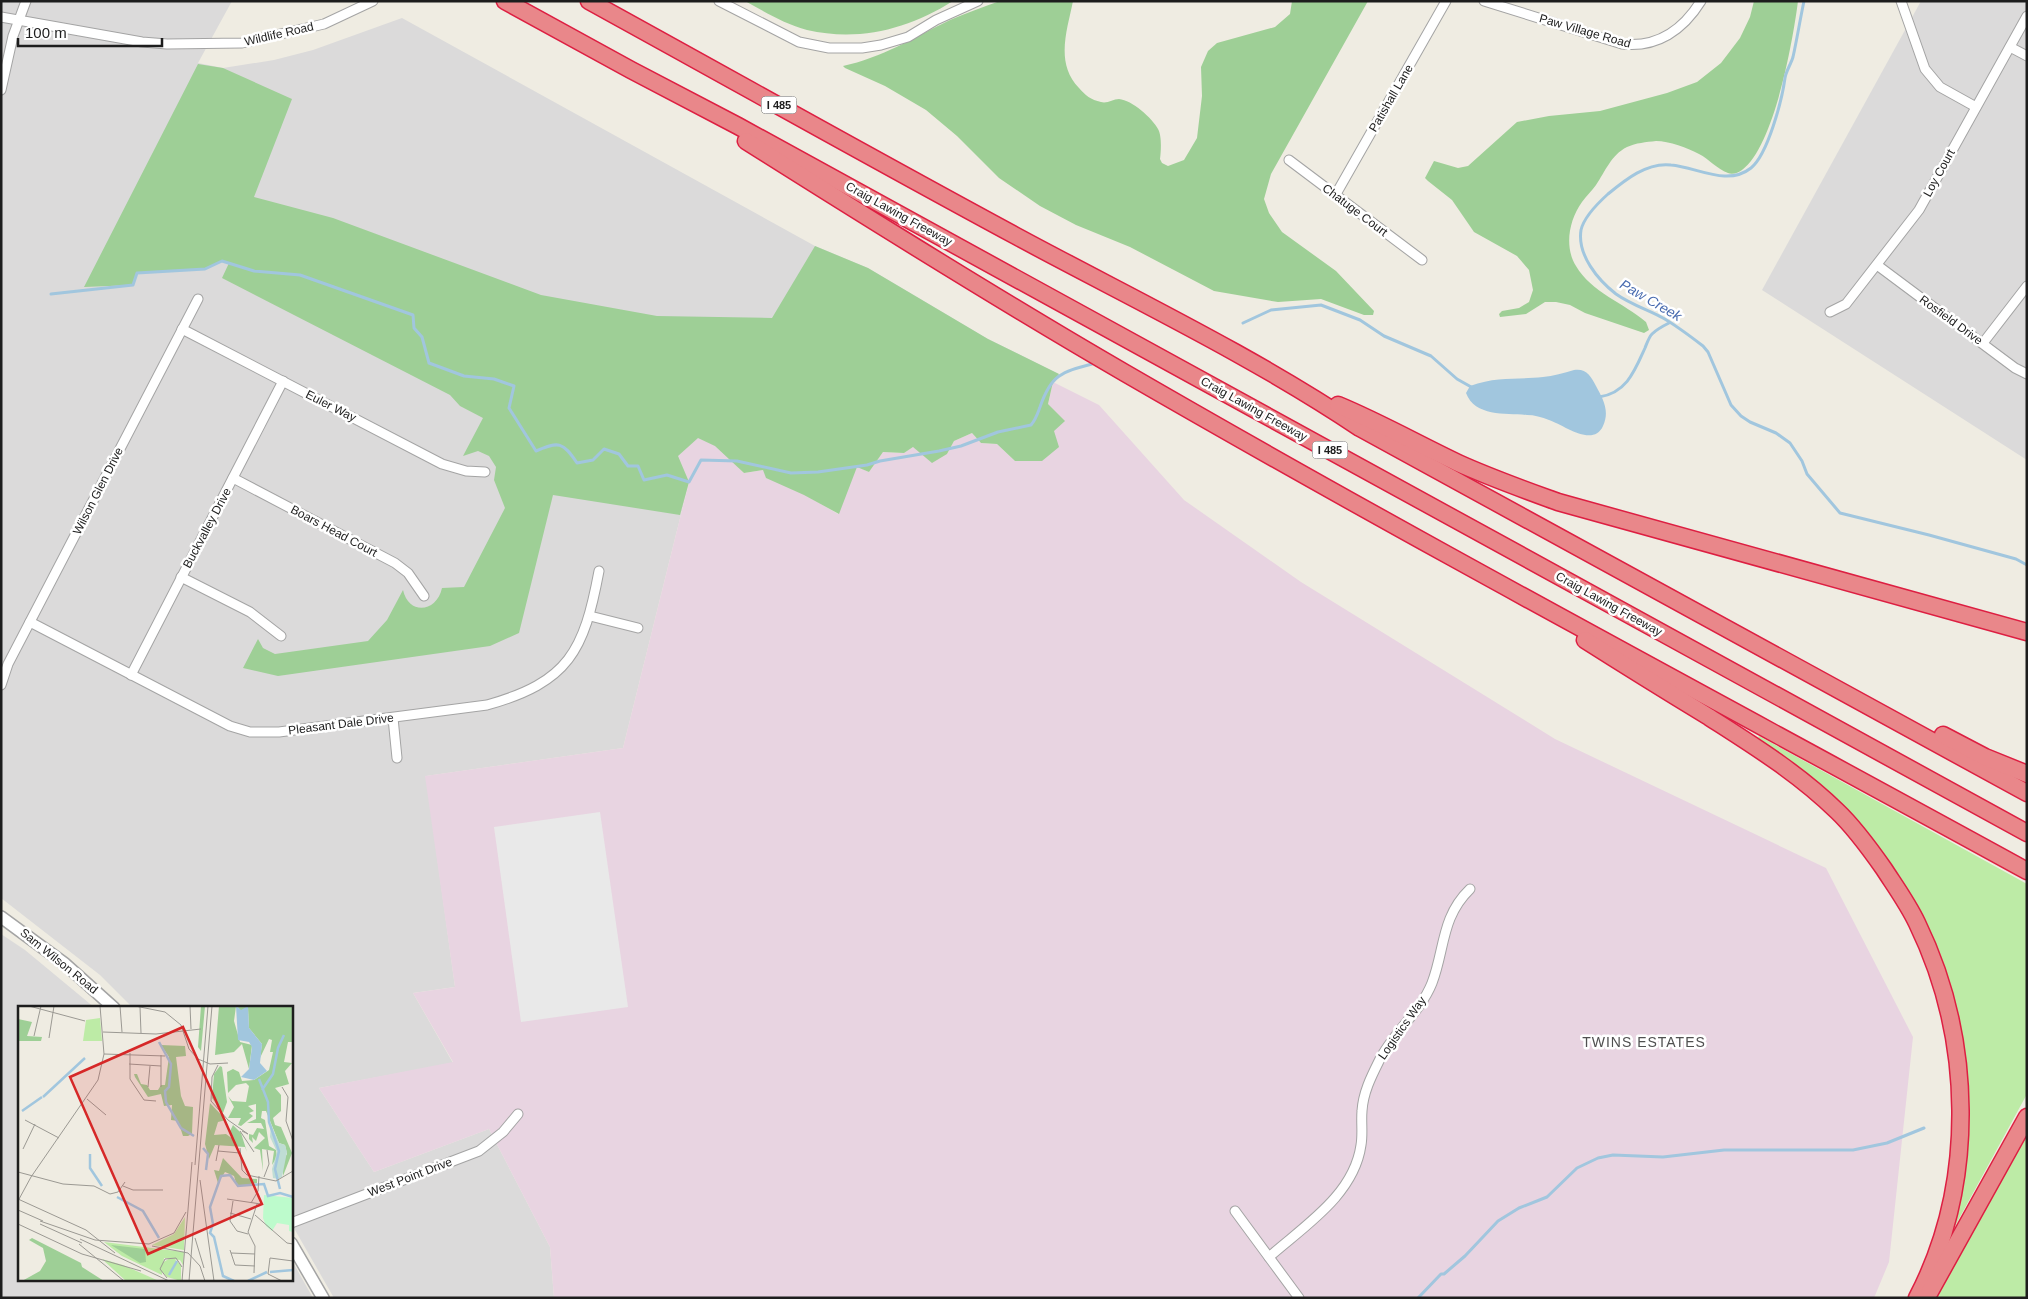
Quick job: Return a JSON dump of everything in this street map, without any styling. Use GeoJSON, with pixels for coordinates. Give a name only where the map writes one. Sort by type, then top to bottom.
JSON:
{"type":"FeatureCollection","features":[{"type":"Feature","properties":{"kind":"highway","name":"Craig Lawing Freeway"},"geometry":{"type":"LineString","coordinates":[[505,1],[817,169],[2027,833]]}},
{"type":"Feature","properties":{"kind":"highway","name":"I 485"},"geometry":{"type":"LineString","coordinates":[[589,1],[1016,236],[1308,393],[1360,428],[2027,794]]}},
{"type":"Feature","properties":{"kind":"highway"},"geometry":{"type":"LineString","coordinates":[[631,70],[1046,326],[1311,478],[2027,871]]}},
{"type":"Feature","properties":{"kind":"highway"},"geometry":{"type":"LineString","coordinates":[[1308,393],[1365,416],[1460,464],[1558,502],[2027,632]]}},
{"type":"Feature","properties":{"kind":"highway"},"geometry":{"type":"LineString","coordinates":[[1503,584],[1552,620],[1786,766],[1838,812],[1860,837],[1895,886],[1912,914],[1936,971],[1948,1011],[1958,1069],[1961,1121],[1954,1184],[1947,1217],[1935,1254],[1917,1298]]}},
{"type":"Feature","properties":{"kind":"highway"},"geometry":{"type":"LineString","coordinates":[[1768,651],[1985,757],[2027,774]]}},
{"type":"Feature","properties":{"kind":"highway"},"geometry":{"type":"LineString","coordinates":[[1927,1298],[2027,1117]]}},
{"type":"Feature","properties":{"kind":"street"},"geometry":{"type":"LineString","coordinates":[[1,90],[13,36],[26,1]]}},
{"type":"Feature","properties":{"kind":"street","name":"Wildlife Road"},"geometry":{"type":"LineString","coordinates":[[1,17],[142,42],[167,44],[242,43],[324,24],[373,1]]}},
{"type":"Feature","properties":{"kind":"street"},"geometry":{"type":"LineString","coordinates":[[719,1],[799,42],[829,48],[862,48],[882,45],[908,37],[936,20],[978,1]]}},
{"type":"Feature","properties":{"kind":"street","name":"Patishall Lane"},"geometry":{"type":"LineString","coordinates":[[1336,194],[1446,1]]}},
{"type":"Feature","properties":{"kind":"street","name":"Paw Village Road"},"geometry":{"type":"LineString","coordinates":[[1484,1],[1622,44],[1636,45],[1657,42],[1672,33],[1686,21],[1701,1]]}},
{"type":"Feature","properties":{"kind":"street"},"geometry":{"type":"LineString","coordinates":[[1901,1],[1925,69],[1940,87],[1976,106]]}},
{"type":"Feature","properties":{"kind":"street","name":"Loy Court"},"geometry":{"type":"LineString","coordinates":[[1830,312],[1846,304],[1919,210],[2027,16]]}},
{"type":"Feature","properties":{"kind":"street"},"geometry":{"type":"LineString","coordinates":[[2010,47],[2027,56]]}},
{"type":"Feature","properties":{"kind":"street","name":"Chatuge Court"},"geometry":{"type":"LineString","coordinates":[[1289,160],[1422,260]]}},
{"type":"Feature","properties":{"kind":"street","name":"Rosfield Drive"},"geometry":{"type":"LineString","coordinates":[[1877,265],[1983,344],[2027,374]]}},
{"type":"Feature","properties":{"kind":"street"},"geometry":{"type":"LineString","coordinates":[[1983,344],[2027,286]]}},
{"type":"Feature","properties":{"kind":"street","name":"Wilson Glen Drive"},"geometry":{"type":"LineString","coordinates":[[1,685],[8,664],[198,299]]}},
{"type":"Feature","properties":{"kind":"street","name":"Euler Way"},"geometry":{"type":"LineString","coordinates":[[182,329],[442,464],[466,471],[484,472]]}},
{"type":"Feature","properties":{"kind":"street","name":"Buckvalley Drive"},"geometry":{"type":"LineString","coordinates":[[131,675],[282,382]]}},
{"type":"Feature","properties":{"kind":"street","name":"Boars Head Court"},"geometry":{"type":"LineString","coordinates":[[233,478],[395,564],[408,573],[424,596]]}},
{"type":"Feature","properties":{"kind":"street","name":"Pleasant Dale Drive"},"geometry":{"type":"LineString","coordinates":[[30,622],[230,726],[250,732],[303,729],[487,705],[514,697],[539,685],[557,672],[568,660],[585,632],[599,571]]}},
{"type":"Feature","properties":{"kind":"street"},"geometry":{"type":"LineString","coordinates":[[181,577],[250,612],[281,636]]}},
{"type":"Feature","properties":{"kind":"street"},"geometry":{"type":"LineString","coordinates":[[590,616],[638,628]]}},
{"type":"Feature","properties":{"kind":"street"},"geometry":{"type":"LineString","coordinates":[[393,718],[397,758]]}},
{"type":"Feature","properties":{"kind":"street","name":"Logistics Way"},"geometry":{"type":"LineString","coordinates":[[1269,1257],[1336,1198],[1351,1175],[1362,1144],[1363,1099],[1368,1085],[1386,1047],[1421,1004],[1432,982],[1452,912],[1458,900],[1470,889]]}},
{"type":"Feature","properties":{"kind":"street","name":"Sam Wilson Road"},"geometry":{"type":"LineString","coordinates":[[1,917],[65,964],[112,1006]]}},
{"type":"Feature","properties":{"kind":"street","name":"West Point Drive"},"geometry":{"type":"LineString","coordinates":[[292,1223],[479,1151],[503,1132],[518,1114]]}},
{"type":"Feature","properties":{"kind":"street"},"geometry":{"type":"LineString","coordinates":[[1235,1211],[1299,1298]]}},
{"type":"Feature","properties":{"kind":"street"},"geometry":{"type":"LineString","coordinates":[[292,1245],[323,1298]]}},
{"type":"Feature","properties":{"kind":"shaded area"},"geometry":{"type":"Polygon","coordinates":[[[1,1],[232,1],[198,63],[223,68],[274,60],[313,50],[402,18],[815,246],[868,268],[988,339],[1059,374],[1053,382],[689,482],[623,748],[426,776],[455,987],[413,993],[453,1063],[319,1088],[374,1172],[489,1129],[550,1247],[554,1298],[334,1298],[292,1225],[292,1006],[131,1006],[100,975],[1,898],[1,1]]]}},
{"type":"Feature","properties":{"kind":"shaded area"},"geometry":{"type":"Polygon","coordinates":[[[1921,1],[2027,1],[2027,460],[1762,290],[1921,1]]]}},
{"type":"Feature","properties":{"kind":"shaded area"},"geometry":{"type":"Polygon","coordinates":[[[1053,382],[1099,405],[1184,500],[1301,582],[1555,739],[1826,868],[1913,1037],[1889,1262],[1874,1298],[554,1298],[550,1247],[489,1129],[374,1172],[319,1088],[453,1062],[413,993],[455,987],[425,776],[623,748],[689,482],[678,456],[698,438],[715,446],[744,473],[763,470],[838,514],[857,466],[869,472],[883,452],[904,453],[913,447],[947,454],[954,441],[972,433],[981,443],[997,444],[1015,461],[1054,431],[1048,404],[1053,382]]]}},
{"type":"Feature","properties":{"kind":"shaded area"},"geometry":{"type":"Polygon","coordinates":[[[600,812],[628,1007],[521,1022],[494,827],[600,812]]]}},
{"type":"Feature","properties":{"kind":"shaded area"},"geometry":{"type":"Polygon","coordinates":[[[1,934],[25,950],[93,1006],[18,1006],[18,1282],[292,1282],[292,1261],[313,1298],[1,1298],[1,934]]]}},
{"type":"Feature","properties":{"kind":"green space"},"geometry":{"type":"Polygon","coordinates":[[[745,1],[953,1],[936,11],[901,26],[864,33],[846,34],[807,30],[775,17],[745,1]]]}},
{"type":"Feature","properties":{"kind":"green space"},"geometry":{"type":"Polygon","coordinates":[[[1000,1],[1073,1],[1065,46],[1067,68],[1072,78],[1081,91],[1091,99],[1103,102],[1117,99],[1124,100],[1146,115],[1159,132],[1161,144],[1160,159],[1162,163],[1168,166],[1184,160],[1197,138],[1202,96],[1201,67],[1208,51],[1217,43],[1275,27],[1290,14],[1292,1],[1368,1],[1271,174],[1264,199],[1269,213],[1282,232],[1336,271],[1374,311],[1373,315],[1364,315],[1321,299],[1278,302],[1214,291],[1130,247],[1076,225],[1040,206],[999,178],[957,136],[926,110],[885,86],[843,66],[871,58],[968,12],[1000,1]]]}},
{"type":"Feature","properties":{"kind":"green space"},"geometry":{"type":"Polygon","coordinates":[[[1754,1],[1798,1],[1792,41],[1780,92],[1764,140],[1753,158],[1742,170],[1731,174],[1720,169],[1699,154],[1684,147],[1661,141],[1641,143],[1627,147],[1621,150],[1609,164],[1578,209],[1571,225],[1570,251],[1572,259],[1582,275],[1599,290],[1646,322],[1649,330],[1644,333],[1585,313],[1570,305],[1556,302],[1545,302],[1526,314],[1500,317],[1499,314],[1502,311],[1519,308],[1529,302],[1533,290],[1529,270],[1517,256],[1474,232],[1452,200],[1425,178],[1434,161],[1458,168],[1468,166],[1517,122],[1549,116],[1600,111],[1667,93],[1697,82],[1721,63],[1740,38],[1750,17],[1754,1]]]}},
{"type":"Feature","properties":{"kind":"green space"},"geometry":{"type":"Polygon","coordinates":[[[198,64],[223,68],[292,99],[254,197],[333,218],[541,295],[657,316],[772,318],[815,246],[868,268],[988,339],[1059,374],[1053,382],[1048,404],[1065,421],[1054,431],[1059,447],[1042,461],[1015,461],[997,444],[981,443],[972,433],[954,441],[947,454],[932,463],[913,447],[904,453],[883,452],[869,472],[857,467],[839,514],[804,495],[766,478],[763,470],[744,473],[715,446],[698,438],[678,456],[689,482],[680,515],[553,495],[519,633],[490,646],[278,676],[243,668],[258,639],[263,648],[275,654],[368,641],[387,620],[403,590],[411,604],[423,608],[435,602],[442,588],[464,587],[505,508],[494,480],[496,467],[489,456],[478,451],[463,456],[483,418],[460,406],[450,395],[222,278],[229,263],[222,261],[205,269],[137,273],[133,285],[84,287],[198,64]]]}},
{"type":"Feature","properties":{"kind":"green space"},"geometry":{"type":"Polygon","coordinates":[[[1759,736],[2027,884],[2027,1094],[1955,1226],[1950,1222],[1962,1162],[1944,973],[1873,842],[1757,740],[1759,736]]]}},
{"type":"Feature","properties":{"kind":"green space"},"geometry":{"type":"Polygon","coordinates":[[[2027,1129],[2027,1298],[1934,1298],[2027,1129]]]}},
{"type":"Feature","properties":{"kind":"water"},"geometry":{"type":"Polygon","coordinates":[[[1574,370],[1582,370],[1590,376],[1605,405],[1606,415],[1603,426],[1592,435],[1578,433],[1538,416],[1484,410],[1470,401],[1466,393],[1470,386],[1489,381],[1547,377],[1574,370]]]}},
{"type":"Feature","properties":{"kind":"waterway","name":"Paw Creek"},"geometry":{"type":"LineString","coordinates":[[1804,1],[1793,57],[1786,75],[1777,112],[1763,151],[1751,168],[1732,176],[1722,176],[1671,165],[1653,166],[1645,169],[1608,194],[1588,215],[1581,230],[1582,249],[1590,266],[1602,282],[1616,294],[1668,321],[1703,346],[1708,352],[1731,405],[1741,416],[1750,422],[1776,433],[1790,443],[1802,461],[1807,474],[1840,513],[2016,559],[2027,565]]}},
{"type":"Feature","properties":{"kind":"waterway"},"geometry":{"type":"LineString","coordinates":[[51,294],[133,285],[137,273],[205,269],[222,261],[254,271],[300,275],[413,315],[414,328],[422,337],[429,363],[464,376],[494,379],[514,386],[509,408],[536,451],[560,445],[568,451],[577,463],[593,460],[604,449],[619,454],[628,466],[638,466],[644,480],[667,475],[689,482],[701,460],[737,461],[791,473],[818,472],[867,465],[961,446],[998,432],[1031,425],[1053,381],[1058,376],[1092,364]]}},
{"type":"Feature","properties":{"kind":"waterway"},"geometry":{"type":"LineString","coordinates":[[1243,323],[1271,310],[1321,305],[1360,320],[1384,336],[1431,356],[1457,379],[1473,388]]}},
{"type":"Feature","properties":{"kind":"waterway"},"geometry":{"type":"LineString","coordinates":[[1599,397],[1609,395],[1623,386],[1633,372],[1651,335],[1669,323]]}},
{"type":"Feature","properties":{"kind":"waterway"},"geometry":{"type":"LineString","coordinates":[[1418,1298],[1441,1274],[1444,1274],[1465,1256],[1498,1221],[1519,1208],[1547,1197],[1577,1168],[1598,1158],[1613,1155],[1663,1157],[1724,1150],[1853,1150],[1887,1143],[1924,1128]]}},
{"type":"Feature","properties":{"kind":"district","name":"TWINS ESTATES"},"geometry":{"type":"Point","coordinates":[1644,1042]}}]}
